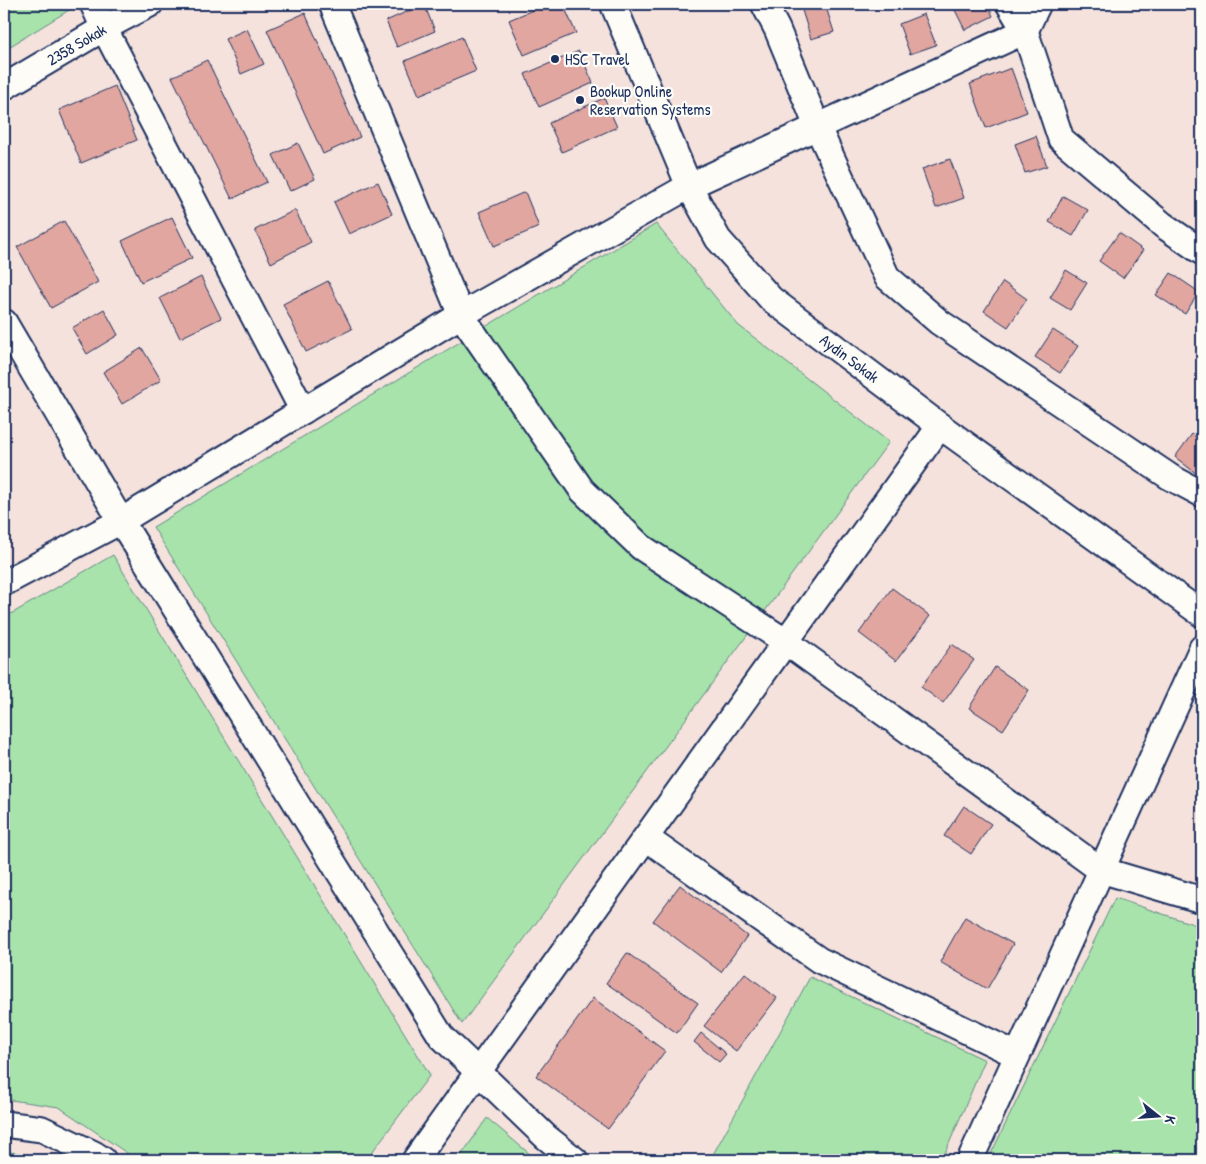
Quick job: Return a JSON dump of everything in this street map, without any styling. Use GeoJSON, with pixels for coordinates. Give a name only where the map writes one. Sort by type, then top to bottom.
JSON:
{"type":"FeatureCollection","features":[{"type":"Feature","properties":{"kind":"street"},"geometry":{"type":"LineString","coordinates":[[93,4],[303,411]]}},
{"type":"Feature","properties":{"kind":"street","name":"2358 Sokak"},"geometry":{"type":"LineString","coordinates":[[4,87],[104,28],[150,4]]}},
{"type":"Feature","properties":{"kind":"street"},"geometry":{"type":"LineString","coordinates":[[332,4],[461,315],[582,490],[641,548],[786,642],[1101,870],[1202,900]]}},
{"type":"Feature","properties":{"kind":"street","name":"Aydin Sokak"},"geometry":{"type":"LineString","coordinates":[[614,4],[688,186],[718,239],[771,299],[940,426],[1202,614]]}},
{"type":"Feature","properties":{"kind":"street"},"geometry":{"type":"LineString","coordinates":[[764,4],[777,29],[817,126],[887,277],[938,322],[1170,477],[1202,494]]}},
{"type":"Feature","properties":{"kind":"street"},"geometry":{"type":"LineString","coordinates":[[1009,4],[1024,30],[1061,139],[1164,225],[1202,252]]}},
{"type":"Feature","properties":{"kind":"street"},"geometry":{"type":"LineString","coordinates":[[4,583],[121,521],[461,315],[688,186],[1024,30],[1038,4]]}},
{"type":"Feature","properties":{"kind":"street"},"geometry":{"type":"LineString","coordinates":[[4,322],[121,521],[441,1036],[546,1137],[575,1160]]}},
{"type":"Feature","properties":{"kind":"street"},"geometry":{"type":"LineString","coordinates":[[415,1160],[940,426]]}},
{"type":"Feature","properties":{"kind":"street"},"geometry":{"type":"LineString","coordinates":[[970,1160],[1202,648]]}},
{"type":"Feature","properties":{"kind":"street"},"geometry":{"type":"LineString","coordinates":[[646,838],[819,960],[1017,1055]]}},
{"type":"Feature","properties":{"kind":"street"},"geometry":{"type":"LineString","coordinates":[[4,1124],[42,1129],[103,1160]]}},
{"type":"Feature","properties":{"kind":"green space"},"geometry":{"type":"Polygon","coordinates":[[[4,4],[72,4],[74,7],[4,50],[4,4]]]}},
{"type":"Feature","properties":{"kind":"green space"},"geometry":{"type":"Polygon","coordinates":[[[656,224],[738,325],[889,442],[462,1024],[153,527],[656,224]]]}},
{"type":"Feature","properties":{"kind":"green space"},"geometry":{"type":"Polygon","coordinates":[[[113,555],[430,1075],[366,1160],[137,1160],[59,1107],[4,1099],[4,618],[113,555]]]}},
{"type":"Feature","properties":{"kind":"green space"},"geometry":{"type":"Polygon","coordinates":[[[1115,898],[1202,927],[1202,1160],[988,1160],[1115,898]]]}},
{"type":"Feature","properties":{"kind":"green space"},"geometry":{"type":"Polygon","coordinates":[[[810,977],[985,1060],[942,1160],[710,1160],[810,977]]]}},
{"type":"Feature","properties":{"kind":"green space"},"geometry":{"type":"Polygon","coordinates":[[[487,1118],[537,1160],[458,1160],[487,1118]]]}},
{"type":"Feature","properties":{"kind":"green space"},"geometry":{"type":"Polygon","coordinates":[[[4,1151],[55,1159],[56,1160],[4,1160],[4,1151]]]}},
{"type":"Feature","properties":{"kind":"building"},"geometry":{"type":"Polygon","coordinates":[[[424,4],[435,31],[397,47],[386,21],[424,4]]]}},
{"type":"Feature","properties":{"kind":"building"},"geometry":{"type":"Polygon","coordinates":[[[547,4],[563,4],[576,33],[524,55],[509,20],[547,4]]]}},
{"type":"Feature","properties":{"kind":"building"},"geometry":{"type":"Polygon","coordinates":[[[800,4],[825,4],[834,32],[811,39],[800,4]]]}},
{"type":"Feature","properties":{"kind":"building"},"geometry":{"type":"Polygon","coordinates":[[[952,4],[987,4],[993,16],[965,30],[952,4]]]}},
{"type":"Feature","properties":{"kind":"building"},"geometry":{"type":"Polygon","coordinates":[[[305,13],[360,137],[323,154],[267,30],[305,13]]]}},
{"type":"Feature","properties":{"kind":"building"},"geometry":{"type":"Polygon","coordinates":[[[924,14],[936,45],[910,54],[899,24],[924,14]]]}},
{"type":"Feature","properties":{"kind":"building"},"geometry":{"type":"Polygon","coordinates":[[[247,29],[264,64],[241,74],[225,39],[247,29]]]}},
{"type":"Feature","properties":{"kind":"building"},"geometry":{"type":"Polygon","coordinates":[[[462,37],[476,71],[419,95],[405,61],[462,37]]]}},
{"type":"Feature","properties":{"kind":"building"},"geometry":{"type":"Polygon","coordinates":[[[579,51],[593,83],[539,107],[525,74],[579,51]]]}},
{"type":"Feature","properties":{"kind":"building"},"geometry":{"type":"Polygon","coordinates":[[[207,60],[267,182],[232,199],[172,77],[207,60]]]}},
{"type":"Feature","properties":{"kind":"building"},"geometry":{"type":"Polygon","coordinates":[[[1011,68],[1027,112],[986,128],[970,84],[1011,68]]]}},
{"type":"Feature","properties":{"kind":"building"},"geometry":{"type":"Polygon","coordinates":[[[115,86],[137,140],[81,163],[59,110],[115,86]]]}},
{"type":"Feature","properties":{"kind":"building"},"geometry":{"type":"Polygon","coordinates":[[[604,98],[617,127],[562,152],[549,123],[604,98]]]}},
{"type":"Feature","properties":{"kind":"building"},"geometry":{"type":"Polygon","coordinates":[[[1036,136],[1047,166],[1025,173],[1015,144],[1036,136]]]}},
{"type":"Feature","properties":{"kind":"building"},"geometry":{"type":"Polygon","coordinates":[[[298,143],[315,179],[290,191],[273,155],[298,143]]]}},
{"type":"Feature","properties":{"kind":"building"},"geometry":{"type":"Polygon","coordinates":[[[950,159],[964,198],[936,208],[922,169],[950,159]]]}},
{"type":"Feature","properties":{"kind":"building"},"geometry":{"type":"Polygon","coordinates":[[[378,182],[392,214],[349,234],[334,202],[378,182]]]}},
{"type":"Feature","properties":{"kind":"building"},"geometry":{"type":"Polygon","coordinates":[[[525,192],[539,227],[494,246],[479,212],[525,192]]]}},
{"type":"Feature","properties":{"kind":"building"},"geometry":{"type":"Polygon","coordinates":[[[1063,196],[1088,210],[1073,236],[1049,222],[1063,196]]]}},
{"type":"Feature","properties":{"kind":"building"},"geometry":{"type":"Polygon","coordinates":[[[295,210],[311,242],[271,263],[255,230],[295,210]]]}},
{"type":"Feature","properties":{"kind":"building"},"geometry":{"type":"Polygon","coordinates":[[[172,217],[192,258],[141,282],[122,241],[172,217]]]}},
{"type":"Feature","properties":{"kind":"building"},"geometry":{"type":"Polygon","coordinates":[[[64,221],[98,282],[51,308],[17,247],[64,221]]]}},
{"type":"Feature","properties":{"kind":"building"},"geometry":{"type":"Polygon","coordinates":[[[1119,233],[1143,250],[1123,278],[1099,261],[1119,233]]]}},
{"type":"Feature","properties":{"kind":"building"},"geometry":{"type":"Polygon","coordinates":[[[1066,270],[1087,283],[1070,310],[1050,298],[1066,270]]]}},
{"type":"Feature","properties":{"kind":"building"},"geometry":{"type":"Polygon","coordinates":[[[1171,273],[1199,292],[1185,314],[1156,295],[1171,273]]]}},
{"type":"Feature","properties":{"kind":"building"},"geometry":{"type":"Polygon","coordinates":[[[201,277],[221,318],[180,338],[160,298],[201,277]]]}},
{"type":"Feature","properties":{"kind":"building"},"geometry":{"type":"Polygon","coordinates":[[[328,281],[352,329],[306,352],[283,304],[328,281]]]}},
{"type":"Feature","properties":{"kind":"building"},"geometry":{"type":"Polygon","coordinates":[[[1003,282],[1027,299],[1008,327],[984,311],[1003,282]]]}},
{"type":"Feature","properties":{"kind":"building"},"geometry":{"type":"Polygon","coordinates":[[[104,309],[118,335],[87,354],[72,328],[104,309]]]}},
{"type":"Feature","properties":{"kind":"building"},"geometry":{"type":"Polygon","coordinates":[[[1053,330],[1078,346],[1060,373],[1035,357],[1053,330]]]}},
{"type":"Feature","properties":{"kind":"building"},"geometry":{"type":"Polygon","coordinates":[[[142,348],[161,380],[122,404],[103,372],[142,348]]]}},
{"type":"Feature","properties":{"kind":"building"},"geometry":{"type":"Polygon","coordinates":[[[1192,434],[1202,442],[1202,478],[1175,457],[1192,434]]]}},
{"type":"Feature","properties":{"kind":"building"},"geometry":{"type":"Polygon","coordinates":[[[892,588],[930,616],[896,661],[859,633],[892,588]]]}},
{"type":"Feature","properties":{"kind":"building"},"geometry":{"type":"Polygon","coordinates":[[[952,644],[974,660],[943,703],[921,687],[952,644]]]}},
{"type":"Feature","properties":{"kind":"building"},"geometry":{"type":"Polygon","coordinates":[[[995,667],[1029,690],[1003,730],[969,708],[995,667]]]}},
{"type":"Feature","properties":{"kind":"building"},"geometry":{"type":"Polygon","coordinates":[[[964,806],[991,824],[971,854],[944,836],[964,806]]]}},
{"type":"Feature","properties":{"kind":"building"},"geometry":{"type":"Polygon","coordinates":[[[680,885],[747,936],[721,972],[653,921],[680,885]]]}},
{"type":"Feature","properties":{"kind":"building"},"geometry":{"type":"Polygon","coordinates":[[[965,917],[1013,944],[987,989],[940,962],[965,917]]]}},
{"type":"Feature","properties":{"kind":"building"},"geometry":{"type":"Polygon","coordinates":[[[627,953],[698,1003],[677,1033],[606,983],[627,953]]]}},
{"type":"Feature","properties":{"kind":"building"},"geometry":{"type":"Polygon","coordinates":[[[745,973],[777,998],[736,1051],[704,1026],[745,973]]]}},
{"type":"Feature","properties":{"kind":"building"},"geometry":{"type":"Polygon","coordinates":[[[593,998],[665,1051],[608,1129],[536,1076],[593,998]]]}},
{"type":"Feature","properties":{"kind":"building"},"geometry":{"type":"Polygon","coordinates":[[[701,1033],[726,1054],[719,1062],[694,1042],[701,1033]]]}},
{"type":"Feature","properties":{"kind":"place","name":"HSC Travel"},"geometry":{"type":"Point","coordinates":[555,59]}},
{"type":"Feature","properties":{"kind":"place","name":"Bookup Online Reservation Systems"},"geometry":{"type":"Point","coordinates":[580,100]}}]}
